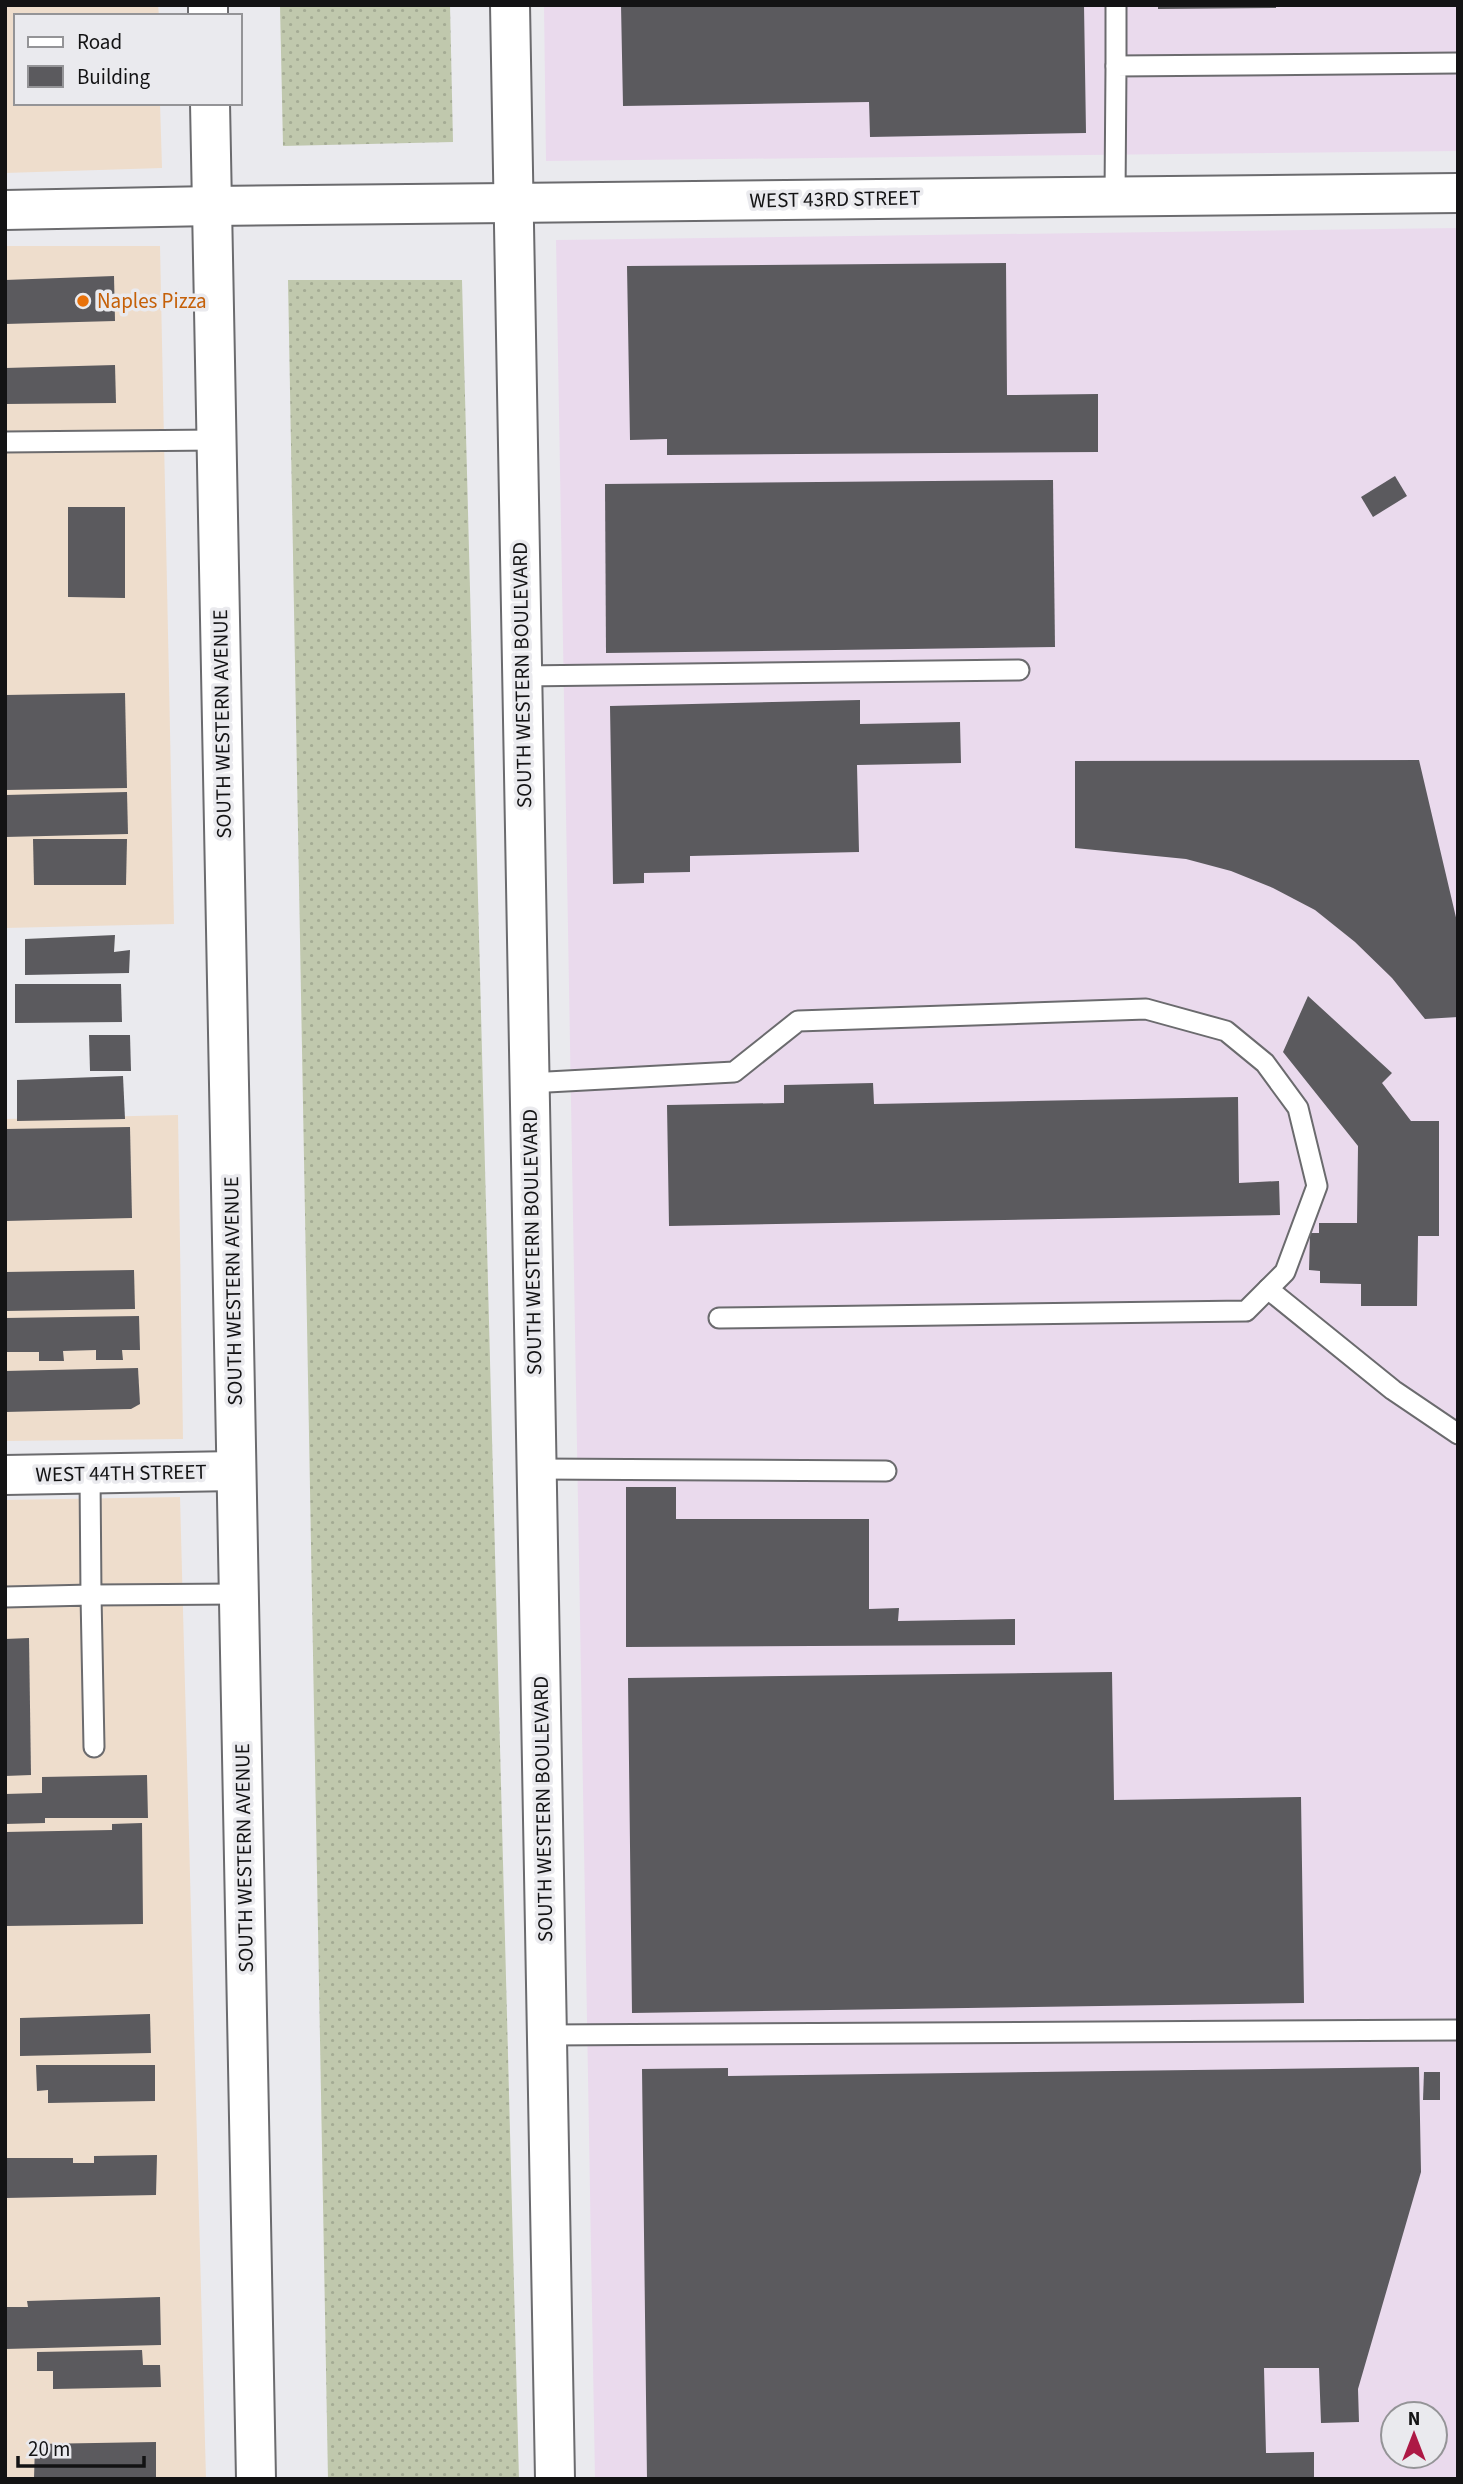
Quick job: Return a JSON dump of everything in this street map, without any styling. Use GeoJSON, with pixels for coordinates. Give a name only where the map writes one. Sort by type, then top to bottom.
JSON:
{"type":"FeatureCollection","features":[{"type":"Feature","properties":{"kind":"street","name":"SOUTH WESTERN BOULEVARD"},"geometry":{"type":"LineString","coordinates":[[510,5],[555,2479]]}},
{"type":"Feature","properties":{"kind":"street","name":"SOUTH WESTERN AVENUE"},"geometry":{"type":"LineString","coordinates":[[210,105],[256,2479]]}},
{"type":"Feature","properties":{"kind":"street","name":"WEST 43RD STREET"},"geometry":{"type":"LineString","coordinates":[[5,210],[1458,193]]}},
{"type":"Feature","properties":{"kind":"street","name":"WEST 44TH STREET"},"geometry":{"type":"LineString","coordinates":[[5,1475],[236,1471]]}},
{"type":"Feature","properties":{"kind":"lane"},"geometry":{"type":"LineString","coordinates":[[1115,197],[1116,5]]}},
{"type":"Feature","properties":{"kind":"lane"},"geometry":{"type":"LineString","coordinates":[[1116,66],[1458,62]]}},
{"type":"Feature","properties":{"kind":"lane"},"geometry":{"type":"LineString","coordinates":[[5,442],[216,440]]}},
{"type":"Feature","properties":{"kind":"lane"},"geometry":{"type":"LineString","coordinates":[[522,676],[1019,670]]}},
{"type":"Feature","properties":{"kind":"lane"},"geometry":{"type":"LineString","coordinates":[[529,1083],[734,1072],[798,1021],[1146,1009],[1226,1031],[1265,1063],[1298,1108],[1317,1186],[1285,1272],[1246,1311],[719,1318]]}},
{"type":"Feature","properties":{"kind":"lane"},"geometry":{"type":"LineString","coordinates":[[1268,1289],[1393,1390],[1458,1434]]}},
{"type":"Feature","properties":{"kind":"lane"},"geometry":{"type":"LineString","coordinates":[[537,1469],[886,1471]]}},
{"type":"Feature","properties":{"kind":"lane"},"geometry":{"type":"LineString","coordinates":[[90,1474],[94,1747]]}},
{"type":"Feature","properties":{"kind":"lane"},"geometry":{"type":"LineString","coordinates":[[5,1597],[239,1594]]}},
{"type":"Feature","properties":{"kind":"lane"},"geometry":{"type":"LineString","coordinates":[[547,2035],[1458,2030]]}},
{"type":"Feature","properties":{"kind":"shaded area"},"geometry":{"type":"Polygon","coordinates":[[[5,5],[158,5],[159,14],[14,14],[14,105],[160,105],[162,168],[5,173],[5,5]]]}},
{"type":"Feature","properties":{"kind":"shaded area"},"geometry":{"type":"Polygon","coordinates":[[[544,5],[1458,5],[1458,151],[546,161],[544,5]]]}},
{"type":"Feature","properties":{"kind":"shaded area"},"geometry":{"type":"Polygon","coordinates":[[[1458,228],[1458,2479],[595,2479],[556,240],[1458,228]]]}},
{"type":"Feature","properties":{"kind":"shaded area"},"geometry":{"type":"Polygon","coordinates":[[[5,246],[160,246],[174,924],[5,928],[5,246]]]}},
{"type":"Feature","properties":{"kind":"shaded area"},"geometry":{"type":"Polygon","coordinates":[[[178,1115],[183,1439],[5,1441],[5,1119],[178,1115]]]}},
{"type":"Feature","properties":{"kind":"shaded area"},"geometry":{"type":"Polygon","coordinates":[[[180,1497],[206,2479],[5,2479],[5,1500],[180,1497]]]}},
{"type":"Feature","properties":{"kind":"green space"},"geometry":{"type":"Polygon","coordinates":[[[280,5],[450,5],[453,142],[283,146],[280,5]]]}},
{"type":"Feature","properties":{"kind":"green space"},"geometry":{"type":"Polygon","coordinates":[[[288,280],[462,280],[519,2479],[328,2479],[288,280]]]}},
{"type":"Feature","properties":{"kind":"building"},"geometry":{"type":"Polygon","coordinates":[[[621,5],[1084,5],[1086,133],[870,137],[869,102],[623,106],[621,5]]]}},
{"type":"Feature","properties":{"kind":"building"},"geometry":{"type":"Polygon","coordinates":[[[1158,5],[1276,5],[1276,8],[1158,9],[1158,5]]]}},
{"type":"Feature","properties":{"kind":"building"},"geometry":{"type":"Polygon","coordinates":[[[1006,263],[1007,395],[1098,394],[1098,452],[667,455],[667,439],[630,440],[627,266],[1006,263]]]}},
{"type":"Feature","properties":{"kind":"building"},"geometry":{"type":"Polygon","coordinates":[[[114,276],[115,321],[5,324],[5,280],[114,276]]]}},
{"type":"Feature","properties":{"kind":"building"},"geometry":{"type":"Polygon","coordinates":[[[115,365],[116,403],[5,404],[5,368],[115,365]]]}},
{"type":"Feature","properties":{"kind":"building"},"geometry":{"type":"Polygon","coordinates":[[[1395,476],[1407,496],[1373,517],[1361,497],[1395,476]]]}},
{"type":"Feature","properties":{"kind":"building"},"geometry":{"type":"Polygon","coordinates":[[[1053,480],[1055,647],[606,653],[605,484],[1053,480]]]}},
{"type":"Feature","properties":{"kind":"building"},"geometry":{"type":"Polygon","coordinates":[[[68,507],[125,507],[125,598],[68,597],[68,507]]]}},
{"type":"Feature","properties":{"kind":"building"},"geometry":{"type":"Polygon","coordinates":[[[125,693],[127,788],[5,790],[5,695],[125,693]]]}},
{"type":"Feature","properties":{"kind":"building"},"geometry":{"type":"Polygon","coordinates":[[[860,700],[860,724],[960,722],[961,763],[857,765],[859,852],[690,856],[690,872],[644,873],[644,883],[613,884],[610,706],[860,700]]]}},
{"type":"Feature","properties":{"kind":"building"},"geometry":{"type":"Polygon","coordinates":[[[1419,760],[1458,926],[1458,1017],[1425,1019],[1392,978],[1355,942],[1315,910],[1273,888],[1231,871],[1186,859],[1075,848],[1075,761],[1419,760]]]}},
{"type":"Feature","properties":{"kind":"building"},"geometry":{"type":"Polygon","coordinates":[[[127,792],[128,834],[5,837],[5,795],[127,792]]]}},
{"type":"Feature","properties":{"kind":"building"},"geometry":{"type":"Polygon","coordinates":[[[33,839],[127,839],[126,885],[34,885],[33,839]]]}},
{"type":"Feature","properties":{"kind":"building"},"geometry":{"type":"Polygon","coordinates":[[[115,935],[114,952],[130,950],[129,973],[25,975],[25,939],[115,935]]]}},
{"type":"Feature","properties":{"kind":"building"},"geometry":{"type":"Polygon","coordinates":[[[15,984],[121,984],[122,1022],[15,1023],[15,984]]]}},
{"type":"Feature","properties":{"kind":"building"},"geometry":{"type":"Polygon","coordinates":[[[1308,996],[1392,1073],[1382,1083],[1411,1121],[1439,1121],[1439,1236],[1418,1236],[1417,1306],[1361,1306],[1361,1284],[1320,1283],[1320,1271],[1309,1270],[1310,1233],[1319,1233],[1319,1223],[1357,1223],[1358,1146],[1283,1052],[1308,996]]]}},
{"type":"Feature","properties":{"kind":"building"},"geometry":{"type":"Polygon","coordinates":[[[89,1035],[130,1035],[131,1071],[90,1071],[89,1035]]]}},
{"type":"Feature","properties":{"kind":"building"},"geometry":{"type":"Polygon","coordinates":[[[123,1076],[125,1119],[17,1121],[17,1080],[123,1076]]]}},
{"type":"Feature","properties":{"kind":"building"},"geometry":{"type":"Polygon","coordinates":[[[873,1083],[874,1104],[1238,1097],[1239,1183],[1279,1181],[1280,1215],[669,1226],[667,1105],[784,1103],[784,1085],[873,1083]]]}},
{"type":"Feature","properties":{"kind":"building"},"geometry":{"type":"Polygon","coordinates":[[[130,1127],[132,1218],[5,1221],[5,1129],[130,1127]]]}},
{"type":"Feature","properties":{"kind":"building"},"geometry":{"type":"Polygon","coordinates":[[[134,1270],[135,1309],[5,1311],[5,1272],[134,1270]]]}},
{"type":"Feature","properties":{"kind":"building"},"geometry":{"type":"Polygon","coordinates":[[[139,1316],[140,1350],[122,1350],[123,1360],[96,1360],[96,1350],[63,1351],[64,1361],[39,1361],[39,1352],[5,1352],[5,1318],[139,1316]]]}},
{"type":"Feature","properties":{"kind":"building"},"geometry":{"type":"Polygon","coordinates":[[[138,1368],[140,1404],[131,1409],[5,1412],[5,1371],[138,1368]]]}},
{"type":"Feature","properties":{"kind":"building"},"geometry":{"type":"Polygon","coordinates":[[[626,1487],[676,1487],[676,1519],[869,1519],[869,1609],[899,1608],[898,1621],[1015,1619],[1015,1645],[626,1647],[626,1487]]]}},
{"type":"Feature","properties":{"kind":"building"},"geometry":{"type":"Polygon","coordinates":[[[29,1638],[31,1775],[5,1776],[5,1639],[29,1638]]]}},
{"type":"Feature","properties":{"kind":"building"},"geometry":{"type":"Polygon","coordinates":[[[1112,1672],[1114,1800],[1301,1797],[1304,2003],[632,2013],[628,1678],[1112,1672]]]}},
{"type":"Feature","properties":{"kind":"building"},"geometry":{"type":"Polygon","coordinates":[[[147,1775],[148,1818],[45,1818],[45,1823],[5,1824],[5,1794],[42,1793],[42,1777],[147,1775]]]}},
{"type":"Feature","properties":{"kind":"building"},"geometry":{"type":"Polygon","coordinates":[[[142,1823],[143,1924],[5,1926],[5,1832],[112,1830],[112,1824],[142,1823]]]}},
{"type":"Feature","properties":{"kind":"building"},"geometry":{"type":"Polygon","coordinates":[[[150,2014],[151,2053],[20,2056],[20,2018],[150,2014]]]}},
{"type":"Feature","properties":{"kind":"building"},"geometry":{"type":"Polygon","coordinates":[[[36,2065],[155,2065],[155,2101],[48,2103],[48,2090],[37,2091],[36,2065]]]}},
{"type":"Feature","properties":{"kind":"building"},"geometry":{"type":"Polygon","coordinates":[[[1419,2067],[1421,2172],[1358,2389],[1359,2422],[1321,2423],[1319,2368],[1264,2368],[1266,2453],[1314,2452],[1314,2479],[647,2479],[642,2069],[728,2068],[728,2076],[1419,2067]]]}},
{"type":"Feature","properties":{"kind":"building"},"geometry":{"type":"Polygon","coordinates":[[[1424,2072],[1440,2072],[1440,2100],[1423,2100],[1424,2072]]]}},
{"type":"Feature","properties":{"kind":"building"},"geometry":{"type":"Polygon","coordinates":[[[157,2155],[156,2195],[5,2198],[5,2158],[73,2158],[73,2163],[94,2163],[94,2156],[157,2155]]]}},
{"type":"Feature","properties":{"kind":"building"},"geometry":{"type":"Polygon","coordinates":[[[160,2297],[161,2345],[5,2349],[5,2307],[28,2307],[27,2301],[160,2297]]]}},
{"type":"Feature","properties":{"kind":"building"},"geometry":{"type":"Polygon","coordinates":[[[142,2350],[143,2365],[160,2365],[161,2387],[53,2389],[53,2371],[37,2371],[37,2352],[142,2350]]]}},
{"type":"Feature","properties":{"kind":"building"},"geometry":{"type":"Polygon","coordinates":[[[156,2442],[156,2479],[34,2479],[35,2444],[156,2442]]]}},
{"type":"Feature","properties":{"kind":"place","name":"Naples Pizza"},"geometry":{"type":"Point","coordinates":[83,301]}}]}
